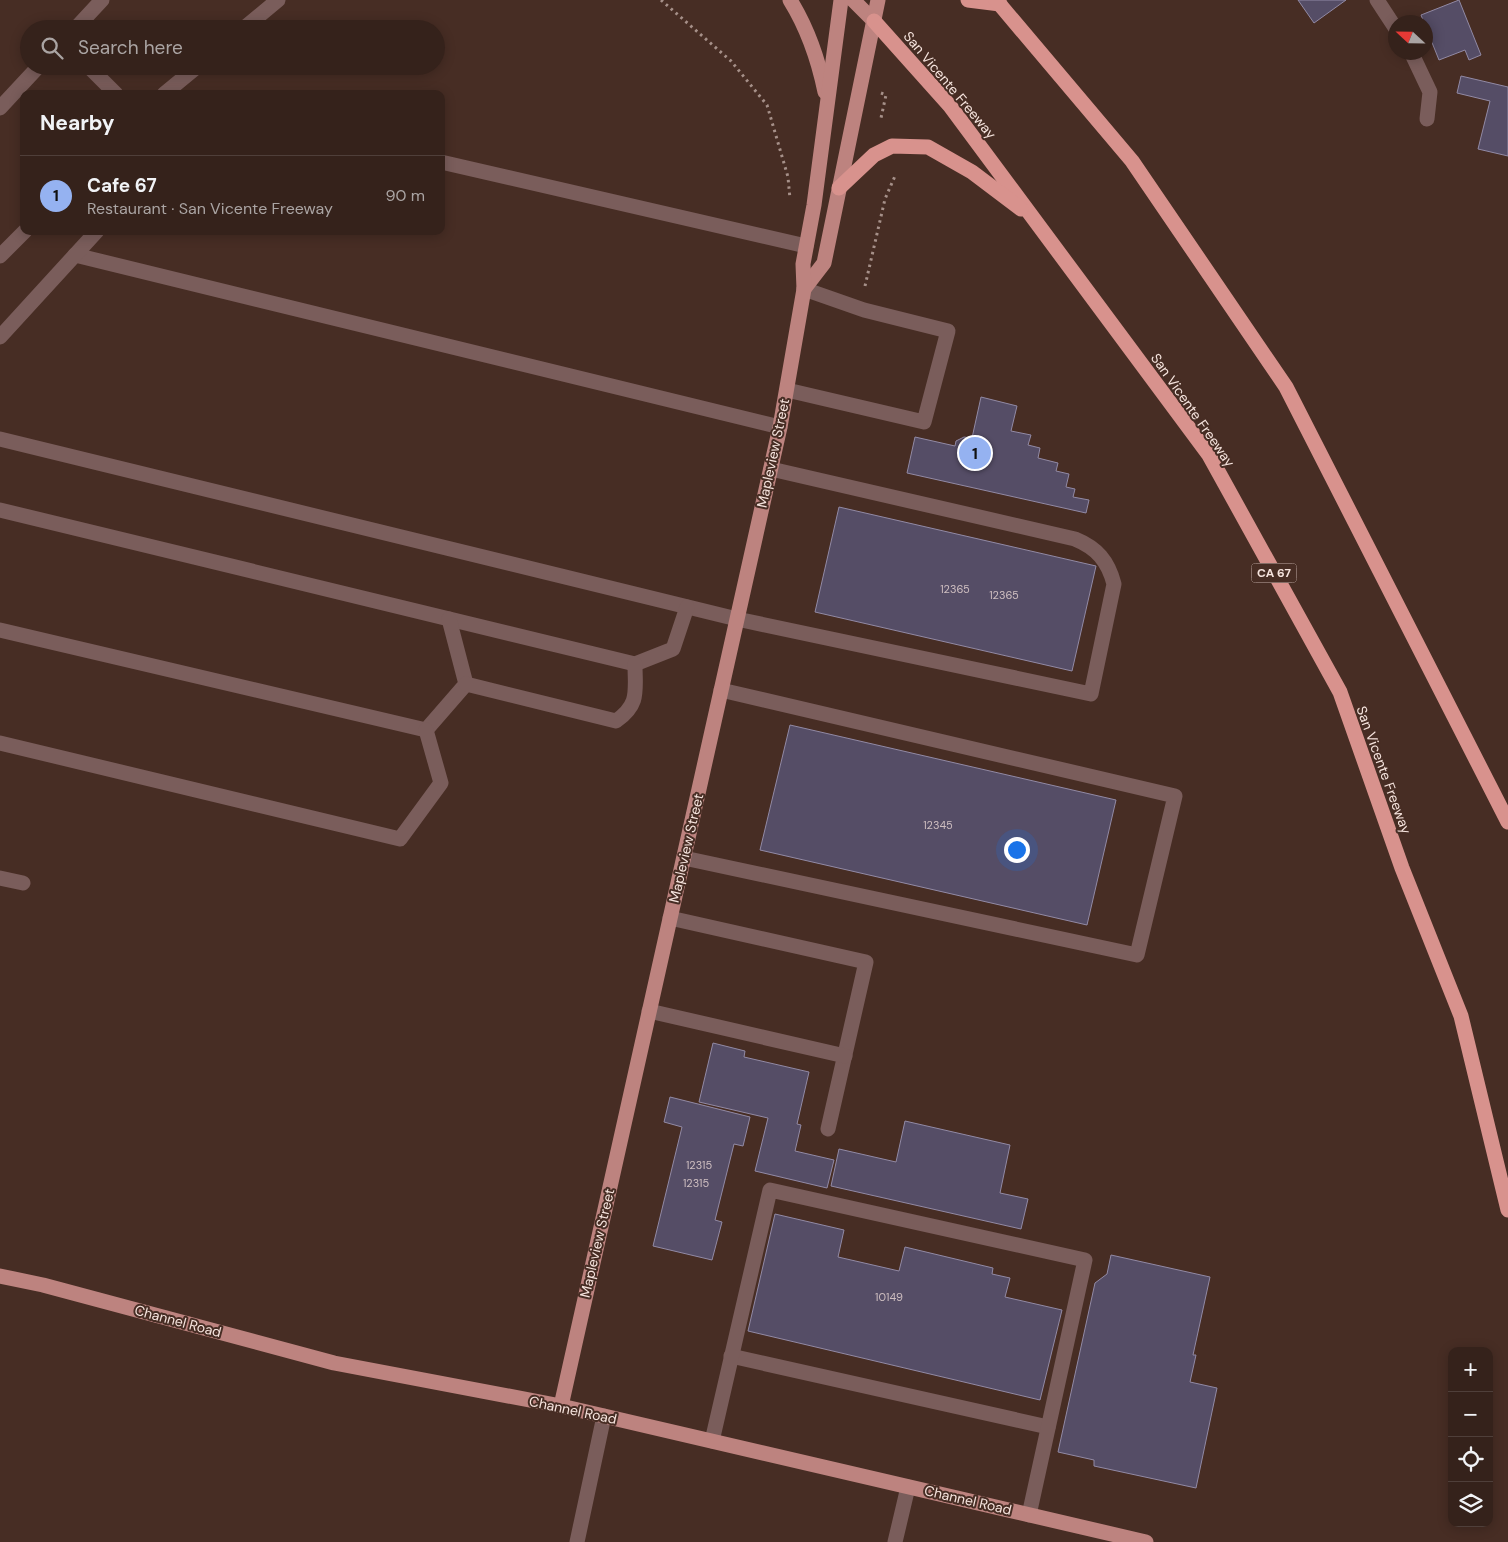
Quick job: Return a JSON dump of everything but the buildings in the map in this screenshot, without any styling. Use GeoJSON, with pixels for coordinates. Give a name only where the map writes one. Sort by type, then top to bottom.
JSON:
{"type":"FeatureCollection","features":[{"type":"Feature","properties":{"kind":"highway"},"geometry":{"type":"LineString","coordinates":[[968,0],[998,2],[1132,161],[1286,387],[1508,822]]}},
{"type":"Feature","properties":{"kind":"highway","name":"San Vicente Freeway"},"geometry":{"type":"LineString","coordinates":[[874,22],[950,106],[1209,455],[1340,692],[1402,868],[1460,1016],[1508,1210]]}},
{"type":"Feature","properties":{"kind":"highway"},"geometry":{"type":"LineString","coordinates":[[839,188],[874,155],[892,146],[928,146],[972,172],[1035,219]]}},
{"type":"Feature","properties":{"kind":"main road"},"geometry":{"type":"LineString","coordinates":[[790,0],[803,22],[818,59],[828,100]]}},
{"type":"Feature","properties":{"kind":"main road","name":"Mapleview Street"},"geometry":{"type":"LineString","coordinates":[[561,1406],[780,427],[804,289],[803,264],[841,0]]}},
{"type":"Feature","properties":{"kind":"main road","name":"CA 67"},"geometry":{"type":"LineString","coordinates":[[853,0],[874,22]]}},
{"type":"Feature","properties":{"kind":"main road","name":"Mapleview Street"},"geometry":{"type":"LineString","coordinates":[[804,289],[824,263],[878,0]]}},
{"type":"Feature","properties":{"kind":"main road","name":"Channel Road"},"geometry":{"type":"LineString","coordinates":[[0,1276],[43,1285],[334,1363],[561,1406],[1146,1542]]}},
{"type":"Feature","properties":{"kind":"lane"},"geometry":{"type":"LineString","coordinates":[[83,20],[102,0]]}},
{"type":"Feature","properties":{"kind":"lane"},"geometry":{"type":"LineString","coordinates":[[254,20],[278,0]]}},
{"type":"Feature","properties":{"kind":"lane"},"geometry":{"type":"LineString","coordinates":[[1377,0],[1388,17]]}},
{"type":"Feature","properties":{"kind":"lane"},"geometry":{"type":"LineString","coordinates":[[1415,60],[1430,92],[1427,119]]}},
{"type":"Feature","properties":{"kind":"lane"},"geometry":{"type":"LineString","coordinates":[[0,108],[31,75]]}},
{"type":"Feature","properties":{"kind":"lane"},"geometry":{"type":"LineString","coordinates":[[97,75],[112,90]]}},
{"type":"Feature","properties":{"kind":"lane"},"geometry":{"type":"LineString","coordinates":[[169,90],[187,75]]}},
{"type":"Feature","properties":{"kind":"lane"},"geometry":{"type":"LineString","coordinates":[[445,163],[806,246]]}},
{"type":"Feature","properties":{"kind":"lane"},"geometry":{"type":"LineString","coordinates":[[0,256],[21,235]]}},
{"type":"Feature","properties":{"kind":"lane"},"geometry":{"type":"LineString","coordinates":[[0,337],[93,235]]}},
{"type":"Feature","properties":{"kind":"lane"},"geometry":{"type":"LineString","coordinates":[[75,255],[780,427]]}},
{"type":"Feature","properties":{"kind":"lane"},"geometry":{"type":"LineString","coordinates":[[787,390],[924,422],[948,331],[859,308],[804,289]]}},
{"type":"Feature","properties":{"kind":"lane"},"geometry":{"type":"LineString","coordinates":[[0,439],[737,619],[1091,694],[1114,584],[1110,570],[1102,557],[1090,545],[1075,539],[771,469]]}},
{"type":"Feature","properties":{"kind":"lane"},"geometry":{"type":"LineString","coordinates":[[0,510],[635,664],[673,649],[687,607]]}},
{"type":"Feature","properties":{"kind":"lane"},"geometry":{"type":"LineString","coordinates":[[449,619],[466,684]]}},
{"type":"Feature","properties":{"kind":"lane"},"geometry":{"type":"LineString","coordinates":[[0,630],[426,730]]}},
{"type":"Feature","properties":{"kind":"lane"},"geometry":{"type":"LineString","coordinates":[[466,684],[616,721],[628,712],[634,699],[635,664]]}},
{"type":"Feature","properties":{"kind":"lane"},"geometry":{"type":"LineString","coordinates":[[426,730],[466,684]]}},
{"type":"Feature","properties":{"kind":"lane"},"geometry":{"type":"LineString","coordinates":[[684,858],[1137,955],[1175,796],[721,690]]}},
{"type":"Feature","properties":{"kind":"lane"},"geometry":{"type":"LineString","coordinates":[[0,743],[400,839],[441,783],[426,730]]}},
{"type":"Feature","properties":{"kind":"lane"},"geometry":{"type":"LineString","coordinates":[[0,878],[23,883]]}},
{"type":"Feature","properties":{"kind":"lane"},"geometry":{"type":"LineString","coordinates":[[670,918],[866,962],[828,1130]]}},
{"type":"Feature","properties":{"kind":"lane"},"geometry":{"type":"LineString","coordinates":[[649,1011],[845,1056]]}},
{"type":"Feature","properties":{"kind":"lane"},"geometry":{"type":"LineString","coordinates":[[712,1441],[770,1190],[1085,1260],[1029,1515]]}},
{"type":"Feature","properties":{"kind":"lane"},"geometry":{"type":"LineString","coordinates":[[732,1356],[1048,1428]]}},
{"type":"Feature","properties":{"kind":"lane"},"geometry":{"type":"LineString","coordinates":[[577,1542],[604,1416]]}},
{"type":"Feature","properties":{"kind":"lane"},"geometry":{"type":"LineString","coordinates":[[896,1542],[908,1487]]}},
{"type":"Feature","properties":{"kind":"path"},"geometry":{"type":"LineString","coordinates":[[661,0],[731,61],[766,105],[788,177],[790,203]]}},
{"type":"Feature","properties":{"kind":"path"},"geometry":{"type":"LineString","coordinates":[[877,91],[886,95],[881,118]]}},
{"type":"Feature","properties":{"kind":"path"},"geometry":{"type":"LineString","coordinates":[[859,308],[885,199],[895,176]]}},
{"type":"Feature","properties":{"kind":"place","name":"Cafe 67"},"geometry":{"type":"Point","coordinates":[975,453]}}]}
